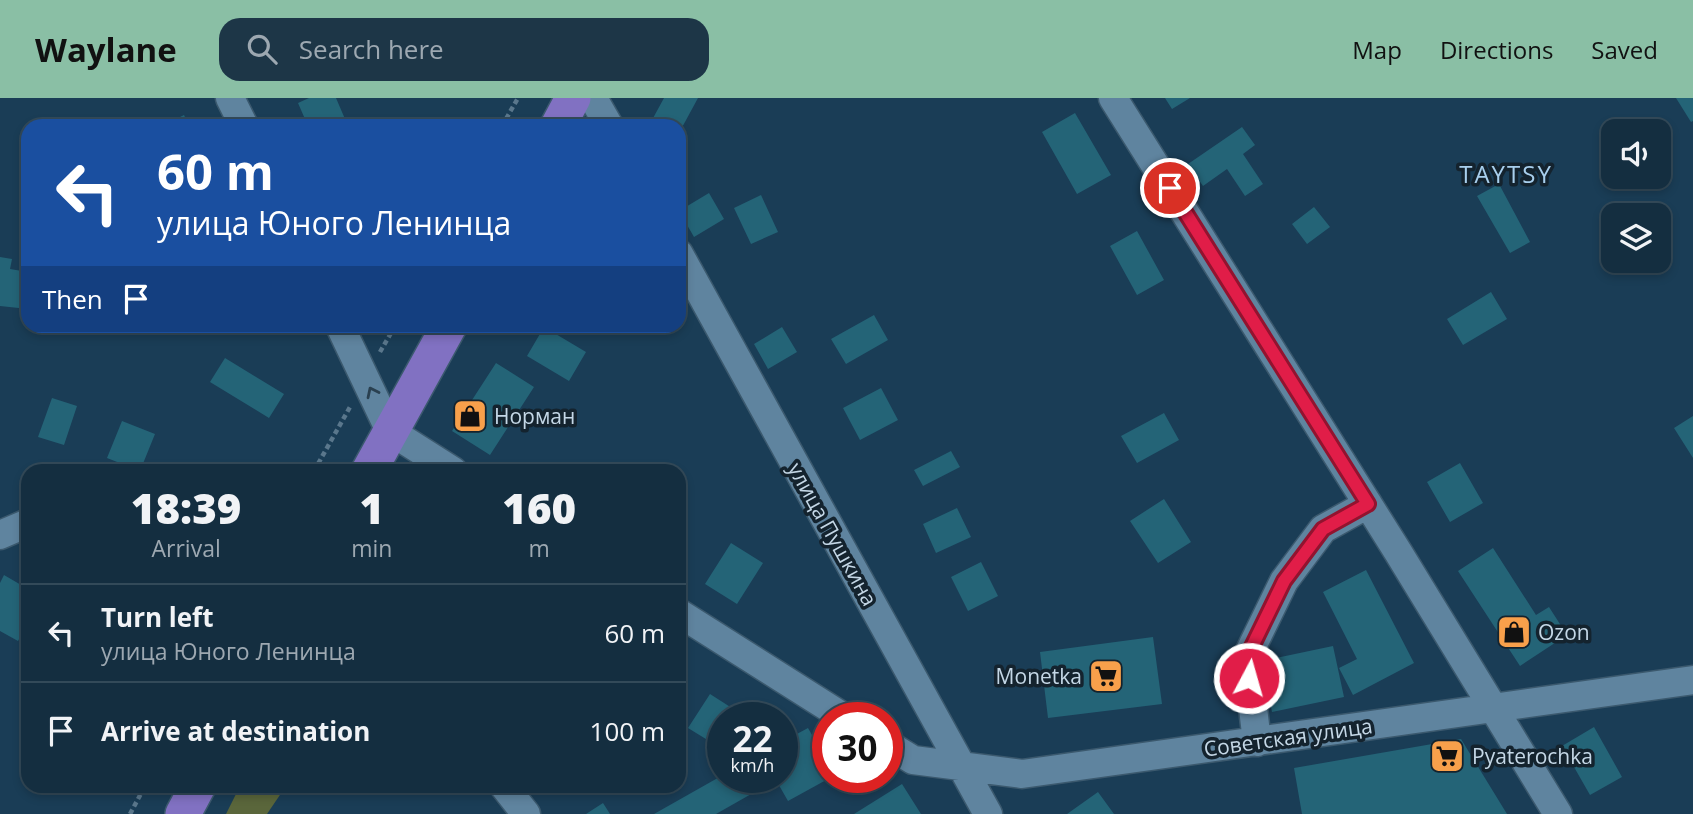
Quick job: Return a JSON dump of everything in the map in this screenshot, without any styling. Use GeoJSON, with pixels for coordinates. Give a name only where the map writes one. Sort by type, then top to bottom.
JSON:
{"type":"FeatureCollection","features":[{"type":"Feature","properties":{"kind":"main road"},"geometry":{"type":"LineString","coordinates":[[562,119],[573,98]]}},
{"type":"Feature","properties":{"kind":"main road"},"geometry":{"type":"LineString","coordinates":[[373,464],[445,333]]}},
{"type":"Feature","properties":{"kind":"main road"},"geometry":{"type":"LineString","coordinates":[[183,814],[194,793]]}},
{"type":"Feature","properties":{"kind":"street"},"geometry":{"type":"LineString","coordinates":[[230,98],[240,119]]}},
{"type":"Feature","properties":{"kind":"street"},"geometry":{"type":"LineString","coordinates":[[593,98],[605,119]]}},
{"type":"Feature","properties":{"kind":"street"},"geometry":{"type":"LineString","coordinates":[[1113,98],[1368,504],[1558,814]]}},
{"type":"Feature","properties":{"kind":"street","name":"улица Пушкина"},"geometry":{"type":"LineString","coordinates":[[686,267],[988,814]]}},
{"type":"Feature","properties":{"kind":"street"},"geometry":{"type":"LineString","coordinates":[[343,333],[390,431],[442,464]]}},
{"type":"Feature","properties":{"kind":"street"},"geometry":{"type":"LineString","coordinates":[[1257,741],[1247,657],[1284,581],[1323,529],[1368,504]]}},
{"type":"Feature","properties":{"kind":"street"},"geometry":{"type":"LineString","coordinates":[[0,535],[21,526]]}},
{"type":"Feature","properties":{"kind":"street"},"geometry":{"type":"LineString","coordinates":[[686,617],[820,702]]}},
{"type":"Feature","properties":{"kind":"street","name":"Советская улица"},"geometry":{"type":"LineString","coordinates":[[903,754],[913,760],[1022,774],[1693,680]]}},
{"type":"Feature","properties":{"kind":"street"},"geometry":{"type":"LineString","coordinates":[[510,793],[526,814]]}},
{"type":"Feature","properties":{"kind":"path"},"geometry":{"type":"LineString","coordinates":[[506,119],[518,98]]}},
{"type":"Feature","properties":{"kind":"path"},"geometry":{"type":"LineString","coordinates":[[380,352],[390,333]]}},
{"type":"Feature","properties":{"kind":"path"},"geometry":{"type":"LineString","coordinates":[[317,464],[354,400]]}},
{"type":"Feature","properties":{"kind":"path"},"geometry":{"type":"LineString","coordinates":[[130,814],[141,793]]}},
{"type":"Feature","properties":{"kind":"green space"},"geometry":{"type":"Polygon","coordinates":[[[236,793],[281,793],[267,814],[226,814],[236,793]]]}},
{"type":"Feature","properties":{"kind":"building"},"geometry":{"type":"Polygon","coordinates":[[[309,98],[336,98],[345,119],[305,119],[298,103],[309,98]]]}},
{"type":"Feature","properties":{"kind":"building"},"geometry":{"type":"Polygon","coordinates":[[[664,98],[698,98],[686,120],[653,119],[664,98]]]}},
{"type":"Feature","properties":{"kind":"building"},"geometry":{"type":"Polygon","coordinates":[[[1165,98],[1190,98],[1172,109],[1165,98]]]}},
{"type":"Feature","properties":{"kind":"building"},"geometry":{"type":"Polygon","coordinates":[[[1676,98],[1693,98],[1693,121],[1691,122],[1676,98]]]}},
{"type":"Feature","properties":{"kind":"building"},"geometry":{"type":"Polygon","coordinates":[[[1075,113],[1111,175],[1077,194],[1042,132],[1075,113]]]}},
{"type":"Feature","properties":{"kind":"building"},"geometry":{"type":"Polygon","coordinates":[[[1242,127],[1255,145],[1243,154],[1263,184],[1245,196],[1227,169],[1203,186],[1188,164],[1242,127]]]}},
{"type":"Feature","properties":{"kind":"building"},"geometry":{"type":"Polygon","coordinates":[[[1499,184],[1530,242],[1510,253],[1477,196],[1499,184]]]}},
{"type":"Feature","properties":{"kind":"building"},"geometry":{"type":"Polygon","coordinates":[[[709,193],[724,219],[694,237],[686,223],[686,207],[709,193]]]}},
{"type":"Feature","properties":{"kind":"building"},"geometry":{"type":"Polygon","coordinates":[[[761,195],[778,232],[751,244],[734,208],[761,195]]]}},
{"type":"Feature","properties":{"kind":"building"},"geometry":{"type":"Polygon","coordinates":[[[1314,207],[1330,227],[1307,244],[1292,224],[1314,207]]]}},
{"type":"Feature","properties":{"kind":"building"},"geometry":{"type":"Polygon","coordinates":[[[1137,231],[1164,280],[1137,295],[1110,246],[1137,231]]]}},
{"type":"Feature","properties":{"kind":"building"},"geometry":{"type":"Polygon","coordinates":[[[0,257],[12,259],[10,269],[21,271],[21,308],[0,306],[0,257]]]}},
{"type":"Feature","properties":{"kind":"building"},"geometry":{"type":"Polygon","coordinates":[[[1491,292],[1507,319],[1463,345],[1447,319],[1491,292]]]}},
{"type":"Feature","properties":{"kind":"building"},"geometry":{"type":"Polygon","coordinates":[[[874,315],[888,340],[846,364],[831,339],[874,315]]]}},
{"type":"Feature","properties":{"kind":"building"},"geometry":{"type":"Polygon","coordinates":[[[782,327],[797,352],[768,369],[754,344],[782,327]]]}},
{"type":"Feature","properties":{"kind":"building"},"geometry":{"type":"Polygon","coordinates":[[[540,333],[554,333],[586,352],[569,381],[527,356],[540,333]]]}},
{"type":"Feature","properties":{"kind":"building"},"geometry":{"type":"Polygon","coordinates":[[[225,358],[284,394],[269,418],[210,382],[225,358]]]}},
{"type":"Feature","properties":{"kind":"building"},"geometry":{"type":"Polygon","coordinates":[[[496,363],[534,387],[490,455],[452,431],[496,363]]]}},
{"type":"Feature","properties":{"kind":"building"},"geometry":{"type":"Polygon","coordinates":[[[881,388],[898,420],[860,440],[843,408],[881,388]]]}},
{"type":"Feature","properties":{"kind":"building"},"geometry":{"type":"Polygon","coordinates":[[[52,398],[77,406],[64,445],[38,437],[52,398]]]}},
{"type":"Feature","properties":{"kind":"building"},"geometry":{"type":"Polygon","coordinates":[[[1164,413],[1179,440],[1137,463],[1121,436],[1164,413]]]}},
{"type":"Feature","properties":{"kind":"building"},"geometry":{"type":"Polygon","coordinates":[[[1693,416],[1693,458],[1674,428],[1693,416]]]}},
{"type":"Feature","properties":{"kind":"building"},"geometry":{"type":"Polygon","coordinates":[[[122,421],[155,434],[143,464],[122,464],[107,458],[122,421]]]}},
{"type":"Feature","properties":{"kind":"building"},"geometry":{"type":"Polygon","coordinates":[[[951,451],[960,467],[923,486],[914,470],[951,451]]]}},
{"type":"Feature","properties":{"kind":"building"},"geometry":{"type":"Polygon","coordinates":[[[1460,463],[1483,503],[1450,522],[1427,482],[1460,463]]]}},
{"type":"Feature","properties":{"kind":"building"},"geometry":{"type":"Polygon","coordinates":[[[1164,499],[1191,542],[1158,563],[1130,521],[1164,499]]]}},
{"type":"Feature","properties":{"kind":"building"},"geometry":{"type":"Polygon","coordinates":[[[957,508],[971,537],[936,553],[923,524],[957,508]]]}},
{"type":"Feature","properties":{"kind":"building"},"geometry":{"type":"Polygon","coordinates":[[[731,543],[763,563],[737,604],[705,584],[731,543]]]}},
{"type":"Feature","properties":{"kind":"building"},"geometry":{"type":"Polygon","coordinates":[[[1493,548],[1536,615],[1549,607],[1567,635],[1520,666],[1458,571],[1493,548]]]}},
{"type":"Feature","properties":{"kind":"building"},"geometry":{"type":"Polygon","coordinates":[[[981,562],[998,596],[968,611],[951,577],[981,562]]]}},
{"type":"Feature","properties":{"kind":"building"},"geometry":{"type":"Polygon","coordinates":[[[1366,570],[1414,663],[1353,695],[1339,668],[1357,659],[1323,592],[1366,570]]]}},
{"type":"Feature","properties":{"kind":"building"},"geometry":{"type":"Polygon","coordinates":[[[4,575],[21,585],[21,636],[18,641],[0,631],[0,583],[4,575]]]}},
{"type":"Feature","properties":{"kind":"building"},"geometry":{"type":"Polygon","coordinates":[[[1153,637],[1162,704],[1048,718],[1040,652],[1153,637]]]}},
{"type":"Feature","properties":{"kind":"building"},"geometry":{"type":"Polygon","coordinates":[[[1333,646],[1344,697],[1272,712],[1262,661],[1333,646]]]}},
{"type":"Feature","properties":{"kind":"building"},"geometry":{"type":"Polygon","coordinates":[[[710,694],[722,702],[707,702],[707,740],[688,728],[710,694]]]}},
{"type":"Feature","properties":{"kind":"building"},"geometry":{"type":"Polygon","coordinates":[[[1594,727],[1622,777],[1590,795],[1562,746],[1594,727]]]}},
{"type":"Feature","properties":{"kind":"building"},"geometry":{"type":"Polygon","coordinates":[[[808,728],[812,735],[812,788],[788,801],[783,793],[798,793],[798,733],[808,728]]]}},
{"type":"Feature","properties":{"kind":"building"},"geometry":{"type":"Polygon","coordinates":[[[1461,739],[1507,814],[1302,814],[1294,768],[1461,739]]]}},
{"type":"Feature","properties":{"kind":"building"},"geometry":{"type":"Polygon","coordinates":[[[707,784],[707,793],[753,793],[716,814],[654,814],[707,784]]]}},
{"type":"Feature","properties":{"kind":"building"},"geometry":{"type":"Polygon","coordinates":[[[903,786],[921,814],[854,814],[888,793],[903,793],[903,786]]]}},
{"type":"Feature","properties":{"kind":"building"},"geometry":{"type":"Polygon","coordinates":[[[1098,792],[1114,814],[1067,814],[1098,792]]]}},
{"type":"Feature","properties":{"kind":"building"},"geometry":{"type":"Polygon","coordinates":[[[603,803],[610,814],[586,814],[603,803]]]}},
{"type":"Feature","properties":{"kind":"place","name":"Норман"},"geometry":{"type":"Point","coordinates":[470,416]}},
{"type":"Feature","properties":{"kind":"place","name":"Ozon"},"geometry":{"type":"Point","coordinates":[1514,632]}},
{"type":"Feature","properties":{"kind":"place","name":"Monetka"},"geometry":{"type":"Point","coordinates":[1106,676]}},
{"type":"Feature","properties":{"kind":"place","name":"Pyaterochka"},"geometry":{"type":"Point","coordinates":[1447,756]}},
{"type":"Feature","properties":{"kind":"district","name":"TAYTSY"},"geometry":{"type":"Point","coordinates":[1506,173]}},
{"type":"Feature","properties":{"kind":"route"},"geometry":{"type":"LineString","coordinates":[[1170,188],[1368,504],[1323,529],[1284,581],[1247,657],[1249,678]]}}]}
